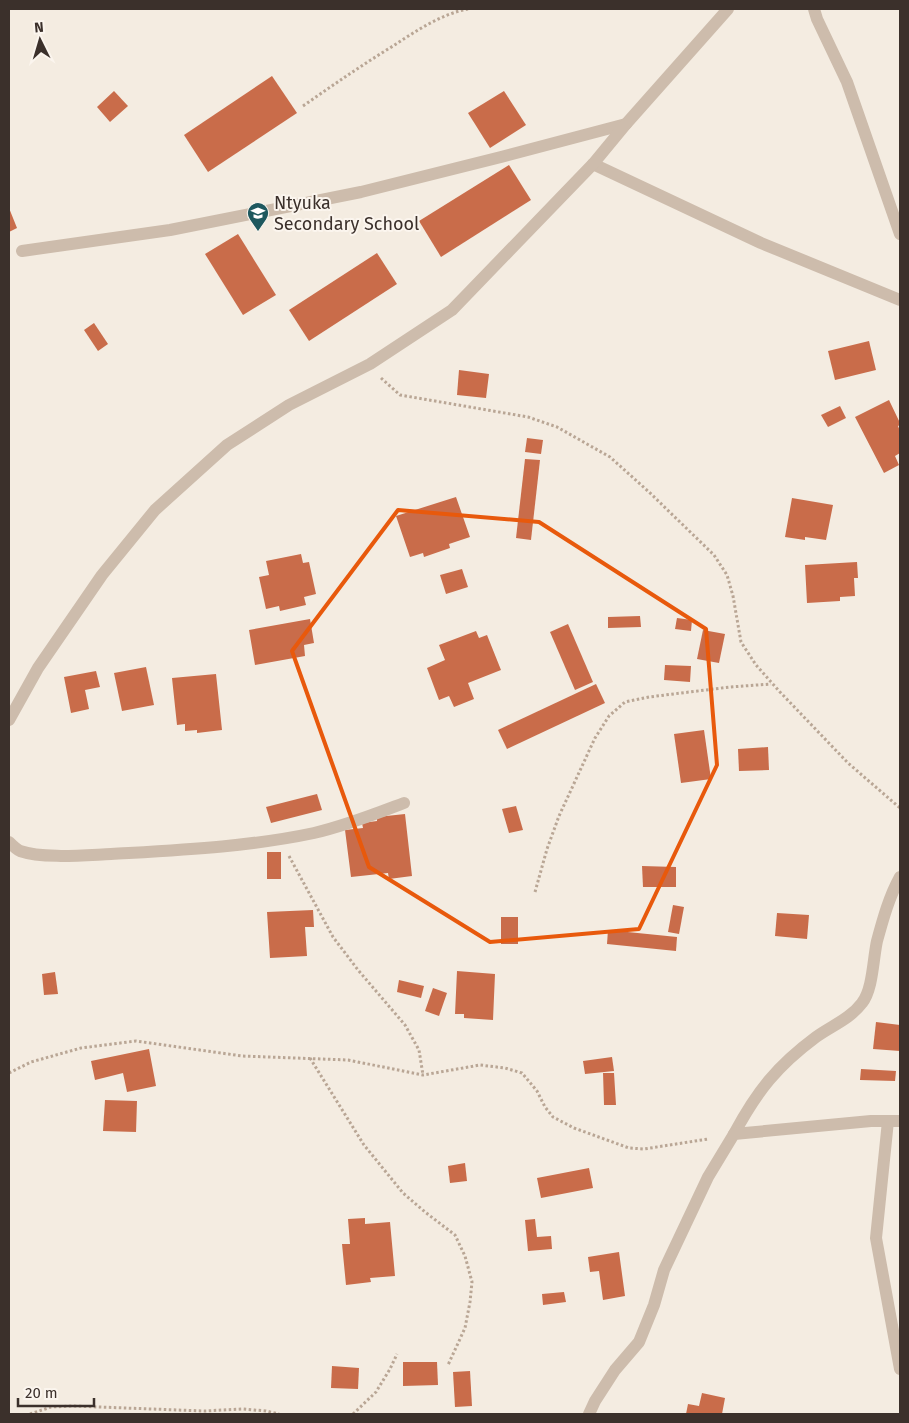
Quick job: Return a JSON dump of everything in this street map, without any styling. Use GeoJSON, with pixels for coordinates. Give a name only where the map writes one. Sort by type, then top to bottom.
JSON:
{"type":"FeatureCollection","features":[{"type":"Feature","properties":{"kind":"street"},"geometry":{"type":"LineString","coordinates":[[9,720],[38,668],[102,575],[155,510],[227,445],[289,405],[370,364],[452,310],[593,164],[728,9]]}},
{"type":"Feature","properties":{"kind":"street"},"geometry":{"type":"LineString","coordinates":[[814,9],[847,82],[900,234]]}},
{"type":"Feature","properties":{"kind":"street"},"geometry":{"type":"LineString","coordinates":[[22,251],[170,230],[361,192],[492,160],[626,124]]}},
{"type":"Feature","properties":{"kind":"street"},"geometry":{"type":"LineString","coordinates":[[593,164],[761,242],[900,300]]}},
{"type":"Feature","properties":{"kind":"street"},"geometry":{"type":"LineString","coordinates":[[9,842],[19,850],[34,854],[65,856],[203,848],[315,833],[353,822],[404,803]]}},
{"type":"Feature","properties":{"kind":"street"},"geometry":{"type":"LineString","coordinates":[[589,1414],[595,1400],[610,1378],[639,1342],[654,1305],[664,1270],[708,1177],[760,1090],[795,1053],[818,1036],[848,1018],[862,1003],[868,993],[877,942],[886,910],[900,877]]}},
{"type":"Feature","properties":{"kind":"street"},"geometry":{"type":"LineString","coordinates":[[734,1134],[871,1121],[894,1121],[876,1238],[900,1370]]}},
{"type":"Feature","properties":{"kind":"path"},"geometry":{"type":"LineString","coordinates":[[303,106],[357,68],[415,32],[454,11],[468,9]]}},
{"type":"Feature","properties":{"kind":"path"},"geometry":{"type":"LineString","coordinates":[[370,364],[383,381],[400,395],[528,417],[557,427],[610,457],[650,492],[714,554],[728,575],[741,642],[756,665],[848,763],[900,808]]}},
{"type":"Feature","properties":{"kind":"path"},"geometry":{"type":"LineString","coordinates":[[535,892],[559,816],[595,738],[609,716],[625,702],[649,697],[772,684]]}},
{"type":"Feature","properties":{"kind":"path"},"geometry":{"type":"LineString","coordinates":[[279,839],[333,937],[358,970],[405,1025],[419,1050],[423,1075]]}},
{"type":"Feature","properties":{"kind":"path"},"geometry":{"type":"LineString","coordinates":[[9,1073],[31,1062],[81,1048],[136,1041],[242,1056],[348,1060],[423,1075],[480,1065],[505,1068],[522,1073],[537,1091],[553,1117],[574,1128],[629,1148],[644,1149],[734,1134]]}},
{"type":"Feature","properties":{"kind":"path"},"geometry":{"type":"LineString","coordinates":[[309,1058],[364,1145],[403,1193],[455,1235],[465,1256],[472,1282],[470,1302],[464,1328],[448,1365]]}},
{"type":"Feature","properties":{"kind":"path"},"geometry":{"type":"LineString","coordinates":[[353,1414],[376,1392],[397,1354]]}},
{"type":"Feature","properties":{"kind":"path"},"geometry":{"type":"LineString","coordinates":[[30,1414],[51,1407],[73,1406],[204,1411],[243,1408],[279,1414]]}},
{"type":"Feature","properties":{"kind":"highlighted area"},"geometry":{"type":"Polygon","coordinates":[[[398,510],[539,522],[706,629],[717,765],[639,929],[490,942],[369,867],[292,651],[398,510]]]}},
{"type":"Feature","properties":{"kind":"building"},"geometry":{"type":"Polygon","coordinates":[[[272,76],[297,113],[208,172],[184,135],[272,76]]]}},
{"type":"Feature","properties":{"kind":"building"},"geometry":{"type":"Polygon","coordinates":[[[114,91],[128,106],[110,122],[97,107],[114,91]]]}},
{"type":"Feature","properties":{"kind":"building"},"geometry":{"type":"Polygon","coordinates":[[[504,91],[526,125],[490,148],[468,113],[504,91]]]}},
{"type":"Feature","properties":{"kind":"building"},"geometry":{"type":"Polygon","coordinates":[[[509,165],[531,200],[441,257],[419,221],[509,165]]]}},
{"type":"Feature","properties":{"kind":"building"},"geometry":{"type":"Polygon","coordinates":[[[9,208],[17,228],[9,232],[9,208]]]}},
{"type":"Feature","properties":{"kind":"building"},"geometry":{"type":"Polygon","coordinates":[[[238,234],[276,295],[243,315],[205,254],[238,234]]]}},
{"type":"Feature","properties":{"kind":"building"},"geometry":{"type":"Polygon","coordinates":[[[377,253],[397,284],[309,341],[289,310],[377,253]]]}},
{"type":"Feature","properties":{"kind":"building"},"geometry":{"type":"Polygon","coordinates":[[[94,323],[108,344],[98,351],[84,330],[94,323]]]}},
{"type":"Feature","properties":{"kind":"building"},"geometry":{"type":"Polygon","coordinates":[[[869,341],[876,370],[835,380],[828,351],[869,341]]]}},
{"type":"Feature","properties":{"kind":"building"},"geometry":{"type":"Polygon","coordinates":[[[459,370],[489,374],[486,398],[457,395],[459,370]]]}},
{"type":"Feature","properties":{"kind":"building"},"geometry":{"type":"Polygon","coordinates":[[[889,400],[900,423],[898,426],[900,431],[900,453],[895,456],[899,465],[884,473],[855,417],[889,400]]]}},
{"type":"Feature","properties":{"kind":"building"},"geometry":{"type":"Polygon","coordinates":[[[840,406],[846,418],[828,427],[821,415],[840,406]]]}},
{"type":"Feature","properties":{"kind":"building"},"geometry":{"type":"Polygon","coordinates":[[[527,438],[543,440],[541,454],[525,452],[527,438]]]}},
{"type":"Feature","properties":{"kind":"building"},"geometry":{"type":"Polygon","coordinates":[[[525,459],[540,460],[531,540],[516,538],[525,459]]]}},
{"type":"Feature","properties":{"kind":"building"},"geometry":{"type":"Polygon","coordinates":[[[456,497],[470,537],[449,544],[450,548],[424,557],[423,553],[410,557],[396,516],[456,497]]]}},
{"type":"Feature","properties":{"kind":"building"},"geometry":{"type":"Polygon","coordinates":[[[792,498],[833,505],[826,540],[805,537],[805,540],[785,537],[792,498]]]}},
{"type":"Feature","properties":{"kind":"building"},"geometry":{"type":"Polygon","coordinates":[[[301,554],[303,563],[309,562],[316,594],[304,597],[306,605],[280,611],[279,606],[266,609],[259,577],[269,575],[266,561],[301,554]]]}},
{"type":"Feature","properties":{"kind":"building"},"geometry":{"type":"Polygon","coordinates":[[[857,562],[858,578],[854,578],[855,596],[840,597],[840,601],[807,603],[805,565],[857,562]]]}},
{"type":"Feature","properties":{"kind":"building"},"geometry":{"type":"Polygon","coordinates":[[[462,569],[468,587],[446,594],[440,575],[462,569]]]}},
{"type":"Feature","properties":{"kind":"building"},"geometry":{"type":"Polygon","coordinates":[[[640,616],[641,627],[608,628],[608,617],[640,616]]]}},
{"type":"Feature","properties":{"kind":"building"},"geometry":{"type":"Polygon","coordinates":[[[677,618],[692,620],[691,631],[675,629],[677,618]]]}},
{"type":"Feature","properties":{"kind":"building"},"geometry":{"type":"Polygon","coordinates":[[[310,619],[314,643],[304,645],[305,656],[255,665],[249,630],[310,619]]]}},
{"type":"Feature","properties":{"kind":"building"},"geometry":{"type":"Polygon","coordinates":[[[568,624],[593,682],[575,690],[550,632],[568,624]]]}},
{"type":"Feature","properties":{"kind":"building"},"geometry":{"type":"Polygon","coordinates":[[[703,630],[725,634],[719,663],[697,659],[703,630]]]}},
{"type":"Feature","properties":{"kind":"building"},"geometry":{"type":"Polygon","coordinates":[[[476,631],[479,638],[487,635],[501,670],[468,683],[474,699],[454,707],[449,696],[439,700],[427,668],[445,660],[439,645],[476,631]]]}},
{"type":"Feature","properties":{"kind":"building"},"geometry":{"type":"Polygon","coordinates":[[[665,665],[691,666],[690,682],[664,680],[665,665]]]}},
{"type":"Feature","properties":{"kind":"building"},"geometry":{"type":"Polygon","coordinates":[[[146,667],[154,705],[122,711],[114,673],[146,667]]]}},
{"type":"Feature","properties":{"kind":"building"},"geometry":{"type":"Polygon","coordinates":[[[96,671],[100,687],[85,690],[89,709],[71,713],[64,677],[96,671]]]}},
{"type":"Feature","properties":{"kind":"building"},"geometry":{"type":"Polygon","coordinates":[[[216,674],[222,730],[197,733],[197,730],[185,731],[185,724],[177,725],[172,678],[216,674]]]}},
{"type":"Feature","properties":{"kind":"building"},"geometry":{"type":"Polygon","coordinates":[[[596,684],[605,703],[507,749],[498,730],[596,684]]]}},
{"type":"Feature","properties":{"kind":"building"},"geometry":{"type":"Polygon","coordinates":[[[704,730],[711,779],[681,783],[674,734],[704,730]]]}},
{"type":"Feature","properties":{"kind":"building"},"geometry":{"type":"Polygon","coordinates":[[[768,747],[769,770],[739,771],[738,749],[768,747]]]}},
{"type":"Feature","properties":{"kind":"building"},"geometry":{"type":"Polygon","coordinates":[[[317,794],[322,810],[271,823],[266,807],[317,794]]]}},
{"type":"Feature","properties":{"kind":"building"},"geometry":{"type":"Polygon","coordinates":[[[516,806],[523,830],[509,833],[502,809],[516,806]]]}},
{"type":"Feature","properties":{"kind":"building"},"geometry":{"type":"Polygon","coordinates":[[[405,814],[412,876],[389,879],[388,873],[351,877],[345,830],[363,828],[362,823],[377,821],[377,817],[405,814]]]}},
{"type":"Feature","properties":{"kind":"building"},"geometry":{"type":"Polygon","coordinates":[[[267,852],[281,852],[281,879],[267,879],[267,852]]]}},
{"type":"Feature","properties":{"kind":"building"},"geometry":{"type":"Polygon","coordinates":[[[642,866],[676,867],[676,887],[643,887],[642,866]]]}},
{"type":"Feature","properties":{"kind":"building"},"geometry":{"type":"Polygon","coordinates":[[[673,905],[684,907],[679,934],[668,932],[673,905]]]}},
{"type":"Feature","properties":{"kind":"building"},"geometry":{"type":"Polygon","coordinates":[[[313,910],[314,927],[305,927],[307,956],[270,958],[267,912],[313,910]]]}},
{"type":"Feature","properties":{"kind":"building"},"geometry":{"type":"Polygon","coordinates":[[[777,913],[809,915],[807,939],[775,936],[777,913]]]}},
{"type":"Feature","properties":{"kind":"building"},"geometry":{"type":"Polygon","coordinates":[[[501,917],[518,917],[518,944],[501,944],[501,917]]]}},
{"type":"Feature","properties":{"kind":"building"},"geometry":{"type":"Polygon","coordinates":[[[608,930],[677,937],[676,951],[607,944],[608,930]]]}},
{"type":"Feature","properties":{"kind":"building"},"geometry":{"type":"Polygon","coordinates":[[[457,971],[495,974],[493,1020],[464,1018],[464,1014],[455,1014],[457,971]]]}},
{"type":"Feature","properties":{"kind":"building"},"geometry":{"type":"Polygon","coordinates":[[[55,972],[58,994],[44,995],[42,974],[55,972]]]}},
{"type":"Feature","properties":{"kind":"building"},"geometry":{"type":"Polygon","coordinates":[[[399,980],[424,986],[421,998],[397,992],[399,980]]]}},
{"type":"Feature","properties":{"kind":"building"},"geometry":{"type":"Polygon","coordinates":[[[433,988],[447,993],[439,1016],[425,1011],[433,988]]]}},
{"type":"Feature","properties":{"kind":"building"},"geometry":{"type":"Polygon","coordinates":[[[876,1022],[900,1025],[900,1051],[873,1049],[876,1022]]]}},
{"type":"Feature","properties":{"kind":"building"},"geometry":{"type":"Polygon","coordinates":[[[149,1049],[156,1086],[127,1092],[123,1073],[95,1080],[91,1061],[149,1049]]]}},
{"type":"Feature","properties":{"kind":"building"},"geometry":{"type":"Polygon","coordinates":[[[612,1057],[614,1071],[585,1074],[583,1061],[612,1057]]]}},
{"type":"Feature","properties":{"kind":"building"},"geometry":{"type":"Polygon","coordinates":[[[861,1069],[896,1071],[895,1081],[860,1080],[861,1069]]]}},
{"type":"Feature","properties":{"kind":"building"},"geometry":{"type":"Polygon","coordinates":[[[603,1073],[614,1073],[616,1105],[604,1105],[603,1073]]]}},
{"type":"Feature","properties":{"kind":"building"},"geometry":{"type":"Polygon","coordinates":[[[105,1100],[137,1101],[136,1132],[103,1131],[105,1100]]]}},
{"type":"Feature","properties":{"kind":"building"},"geometry":{"type":"Polygon","coordinates":[[[465,1163],[467,1181],[450,1183],[448,1166],[465,1163]]]}},
{"type":"Feature","properties":{"kind":"building"},"geometry":{"type":"Polygon","coordinates":[[[589,1168],[593,1188],[541,1198],[537,1178],[589,1168]]]}},
{"type":"Feature","properties":{"kind":"building"},"geometry":{"type":"Polygon","coordinates":[[[365,1218],[365,1224],[390,1222],[395,1276],[370,1278],[371,1282],[346,1285],[342,1244],[350,1244],[348,1219],[365,1218]]]}},
{"type":"Feature","properties":{"kind":"building"},"geometry":{"type":"Polygon","coordinates":[[[535,1219],[537,1237],[551,1236],[552,1249],[528,1251],[525,1220],[535,1219]]]}},
{"type":"Feature","properties":{"kind":"building"},"geometry":{"type":"Polygon","coordinates":[[[619,1252],[625,1296],[603,1300],[599,1271],[590,1272],[588,1257],[619,1252]]]}},
{"type":"Feature","properties":{"kind":"building"},"geometry":{"type":"Polygon","coordinates":[[[564,1292],[566,1302],[543,1305],[542,1294],[564,1292]]]}},
{"type":"Feature","properties":{"kind":"building"},"geometry":{"type":"Polygon","coordinates":[[[403,1362],[437,1362],[438,1385],[403,1386],[403,1362]]]}},
{"type":"Feature","properties":{"kind":"building"},"geometry":{"type":"Polygon","coordinates":[[[332,1366],[359,1368],[358,1389],[331,1388],[332,1366]]]}},
{"type":"Feature","properties":{"kind":"building"},"geometry":{"type":"Polygon","coordinates":[[[470,1371],[472,1406],[455,1407],[453,1372],[470,1371]]]}},
{"type":"Feature","properties":{"kind":"building"},"geometry":{"type":"Polygon","coordinates":[[[702,1393],[725,1398],[722,1414],[686,1414],[688,1404],[699,1406],[702,1393]]]}},
{"type":"Feature","properties":{"kind":"place","name":"Ntyuka Secondary School"},"geometry":{"type":"Point","coordinates":[258,232]}}]}
